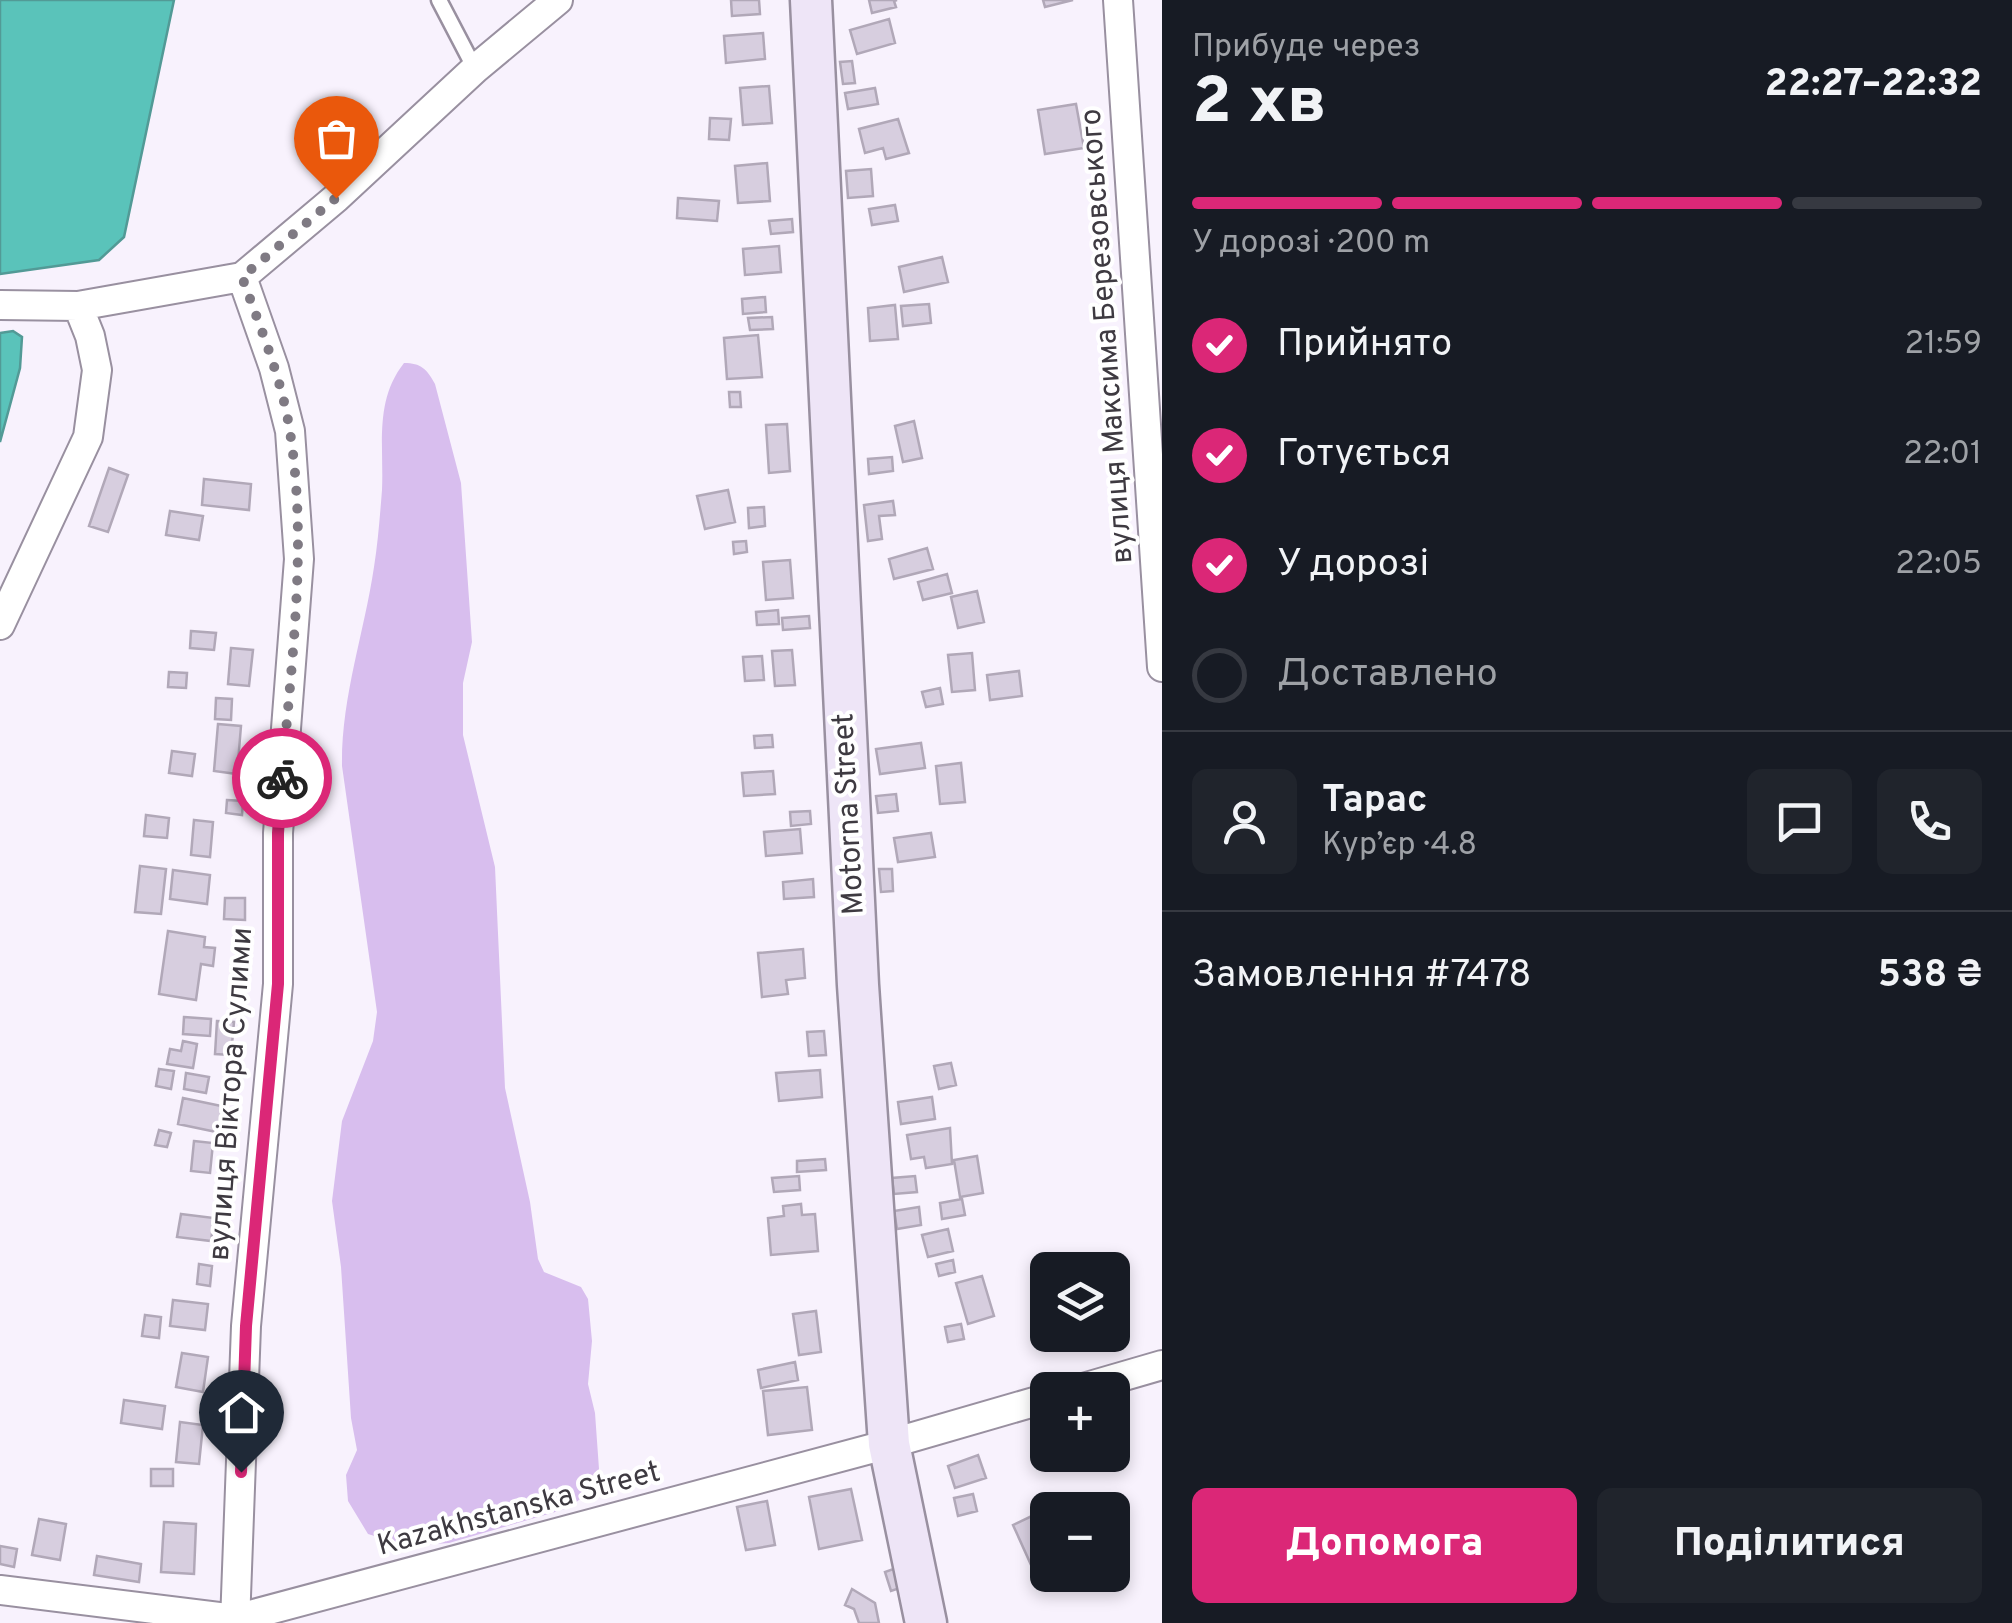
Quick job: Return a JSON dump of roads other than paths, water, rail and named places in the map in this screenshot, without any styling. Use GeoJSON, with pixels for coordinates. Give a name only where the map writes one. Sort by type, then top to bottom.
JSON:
{"type":"FeatureCollection","features":[{"type":"Feature","properties":{"kind":"street"},"geometry":{"type":"LineString","coordinates":[[0,305],[78,306],[242,277],[558,0]]}},
{"type":"Feature","properties":{"kind":"street","name":"Motorna Street"},"geometry":{"type":"LineString","coordinates":[[811,0],[858,985],[890,1444],[926,1623]]}},
{"type":"Feature","properties":{"kind":"street","name":"вулиця Максима Березовського"},"geometry":{"type":"LineString","coordinates":[[1118,0],[1162,667]]}},
{"type":"Feature","properties":{"kind":"street","name":"вулиця Віктора Сулими"},"geometry":{"type":"LineString","coordinates":[[235,1621],[246,1326],[278,984],[278,833],[299,559],[290,432],[274,368],[242,277]]}},
{"type":"Feature","properties":{"kind":"street"},"geometry":{"type":"LineString","coordinates":[[0,625],[88,436],[97,370],[78,306]]}},
{"type":"Feature","properties":{"kind":"street"},"geometry":{"type":"LineString","coordinates":[[1130,1374],[1162,1365]]}},
{"type":"Feature","properties":{"kind":"street","name":"Kazakhstanska Street"},"geometry":{"type":"LineString","coordinates":[[0,1590],[235,1621],[1030,1403]]}},
{"type":"Feature","properties":{"kind":"lane"},"geometry":{"type":"LineString","coordinates":[[438,0],[475,69]]}}]}
